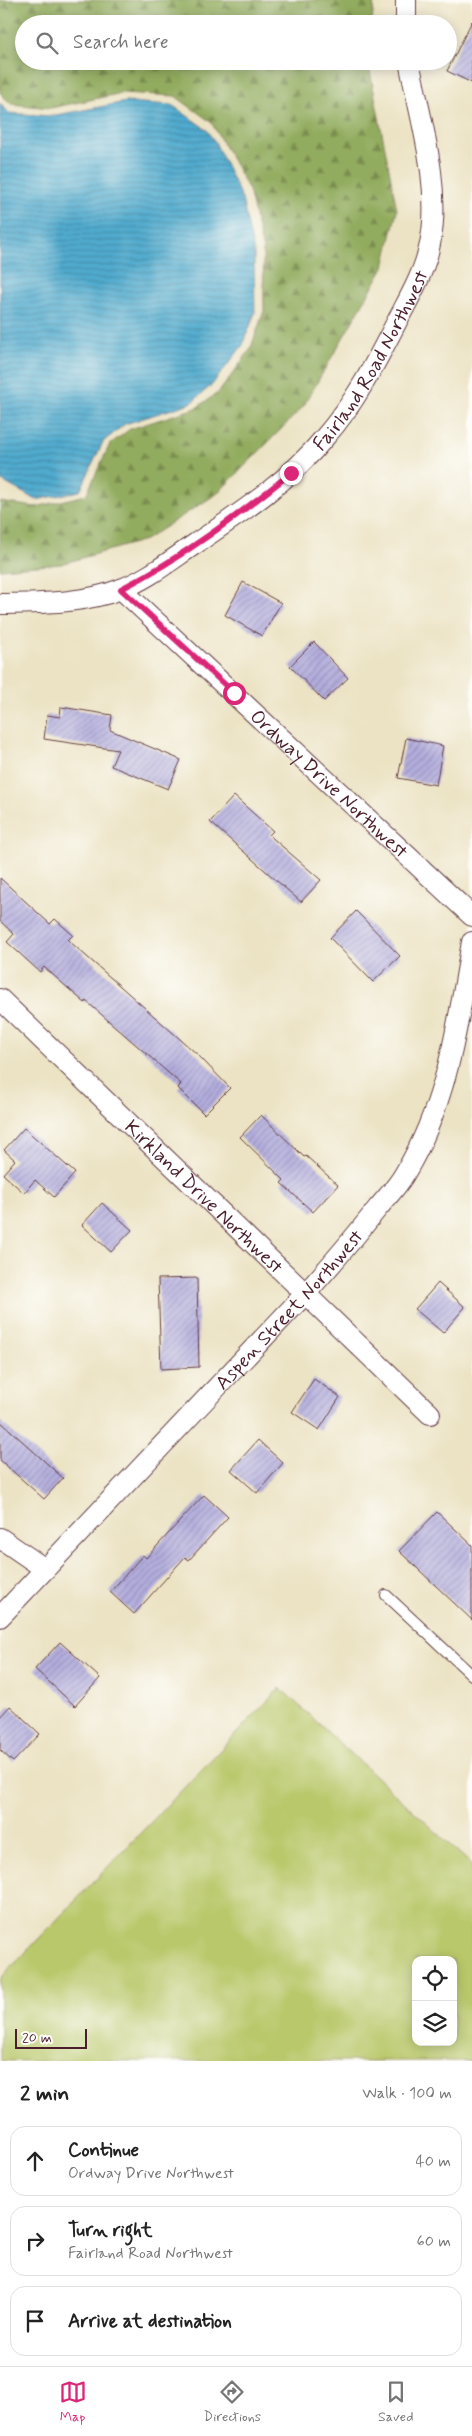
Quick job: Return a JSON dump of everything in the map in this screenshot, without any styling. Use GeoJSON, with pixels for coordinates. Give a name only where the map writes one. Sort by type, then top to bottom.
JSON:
{"type":"FeatureCollection","features":[{"type":"Feature","properties":{"kind":"street"},"geometry":{"type":"LineString","coordinates":[[406,0],[406,15]]}},
{"type":"Feature","properties":{"kind":"street","name":"Fairland Road Northwest"},"geometry":{"type":"LineString","coordinates":[[0,604],[52,603],[85,599],[121,589],[151,574],[241,513],[291,473],[325,437],[355,398],[420,276],[430,244],[434,211],[431,177],[411,70]]}},
{"type":"Feature","properties":{"kind":"street","name":"Ordway Drive Northwest"},"geometry":{"type":"LineString","coordinates":[[121,589],[472,916]]}},
{"type":"Feature","properties":{"kind":"street","name":"Aspen Street Northwest"},"geometry":{"type":"LineString","coordinates":[[0,1616],[306,1293],[345,1250],[404,1175],[423,1140],[438,1104],[452,1057],[472,942]]}},
{"type":"Feature","properties":{"kind":"street","name":"Kirkland Drive Northwest"},"geometry":{"type":"LineString","coordinates":[[0,999],[430,1414]]}},
{"type":"Feature","properties":{"kind":"street"},"geometry":{"type":"LineString","coordinates":[[0,1538],[45,1569]]}},
{"type":"Feature","properties":{"kind":"lane"},"geometry":{"type":"LineString","coordinates":[[386,1595],[472,1675]]}},
{"type":"Feature","properties":{"kind":"green space"},"geometry":{"type":"Polygon","coordinates":[[[0,0],[374,0],[373,15],[15,15],[15,70],[370,70],[397,210],[384,267],[303,407],[218,493],[145,540],[61,564],[0,569],[0,502],[36,507],[86,495],[110,444],[130,429],[196,408],[219,392],[250,350],[264,311],[263,250],[249,190],[211,122],[175,96],[123,93],[51,108],[11,104],[0,93],[0,0]]]}},
{"type":"Feature","properties":{"kind":"green space"},"geometry":{"type":"Polygon","coordinates":[[[280,1688],[472,1865],[472,2061],[0,2061],[0,1979],[280,1688]]]}},
{"type":"Feature","properties":{"kind":"water"},"geometry":{"type":"Polygon","coordinates":[[[126,102],[172,105],[206,129],[215,142],[242,199],[254,252],[255,313],[243,345],[212,385],[191,403],[125,424],[103,442],[80,491],[36,500],[0,480],[0,103],[9,113],[51,116],[126,102]]]}},
{"type":"Feature","properties":{"kind":"building"},"geometry":{"type":"Polygon","coordinates":[[[472,21],[472,83],[447,71],[457,70],[457,51],[472,21]]]}},
{"type":"Feature","properties":{"kind":"building"},"geometry":{"type":"Polygon","coordinates":[[[243,582],[281,603],[262,636],[225,615],[243,582]]]}},
{"type":"Feature","properties":{"kind":"building"},"geometry":{"type":"Polygon","coordinates":[[[314,642],[348,678],[324,701],[290,666],[314,642]]]}},
{"type":"Feature","properties":{"kind":"building"},"geometry":{"type":"Polygon","coordinates":[[[61,707],[112,715],[110,730],[181,760],[168,789],[111,766],[118,750],[44,739],[47,715],[60,717],[61,707]]]}},
{"type":"Feature","properties":{"kind":"building"},"geometry":{"type":"Polygon","coordinates":[[[406,738],[443,746],[436,785],[398,778],[406,738]]]}},
{"type":"Feature","properties":{"kind":"building"},"geometry":{"type":"Polygon","coordinates":[[[234,796],[273,831],[269,835],[321,880],[301,902],[210,822],[234,796]]]}},
{"type":"Feature","properties":{"kind":"building"},"geometry":{"type":"Polygon","coordinates":[[[0,878],[50,924],[55,919],[73,935],[68,940],[198,1055],[230,1088],[204,1114],[178,1088],[181,1084],[86,1001],[85,1003],[44,967],[40,972],[7,942],[14,934],[0,921],[0,878]]]}},
{"type":"Feature","properties":{"kind":"building"},"geometry":{"type":"Polygon","coordinates":[[[356,911],[400,956],[373,982],[330,938],[356,911]]]}},
{"type":"Feature","properties":{"kind":"building"},"geometry":{"type":"Polygon","coordinates":[[[261,1115],[304,1157],[306,1156],[338,1185],[313,1212],[281,1183],[284,1180],[240,1137],[261,1115]]]}},
{"type":"Feature","properties":{"kind":"building"},"geometry":{"type":"Polygon","coordinates":[[[24,1128],[75,1173],[54,1197],[35,1180],[24,1193],[3,1174],[15,1160],[4,1150],[24,1128]]]}},
{"type":"Feature","properties":{"kind":"building"},"geometry":{"type":"Polygon","coordinates":[[[102,1203],[132,1230],[111,1252],[82,1225],[102,1203]]]}},
{"type":"Feature","properties":{"kind":"building"},"geometry":{"type":"Polygon","coordinates":[[[197,1278],[199,1367],[161,1369],[158,1279],[197,1278]]]}},
{"type":"Feature","properties":{"kind":"building"},"geometry":{"type":"Polygon","coordinates":[[[438,1283],[465,1307],[443,1333],[415,1309],[438,1283]]]}},
{"type":"Feature","properties":{"kind":"building"},"geometry":{"type":"Polygon","coordinates":[[[314,1379],[340,1397],[319,1430],[292,1412],[314,1379]]]}},
{"type":"Feature","properties":{"kind":"building"},"geometry":{"type":"Polygon","coordinates":[[[0,1421],[63,1478],[44,1499],[0,1460],[0,1421]]]}},
{"type":"Feature","properties":{"kind":"building"},"geometry":{"type":"Polygon","coordinates":[[[258,1440],[283,1463],[257,1493],[231,1470],[258,1440]]]}},
{"type":"Feature","properties":{"kind":"building"},"geometry":{"type":"Polygon","coordinates":[[[204,1495],[228,1517],[189,1560],[185,1557],[134,1614],[110,1592],[143,1555],[146,1558],[204,1495]]]}},
{"type":"Feature","properties":{"kind":"building"},"geometry":{"type":"Polygon","coordinates":[[[437,1512],[472,1545],[472,1620],[399,1551],[437,1512]]]}},
{"type":"Feature","properties":{"kind":"building"},"geometry":{"type":"Polygon","coordinates":[[[60,1642],[100,1678],[75,1706],[35,1669],[60,1642]]]}},
{"type":"Feature","properties":{"kind":"building"},"geometry":{"type":"Polygon","coordinates":[[[10,1706],[40,1734],[13,1762],[0,1750],[0,1717],[10,1706]]]}},
{"type":"Feature","properties":{"kind":"route"},"geometry":{"type":"LineString","coordinates":[[234,693],[121,589],[151,574],[241,513],[291,473]]}}]}
